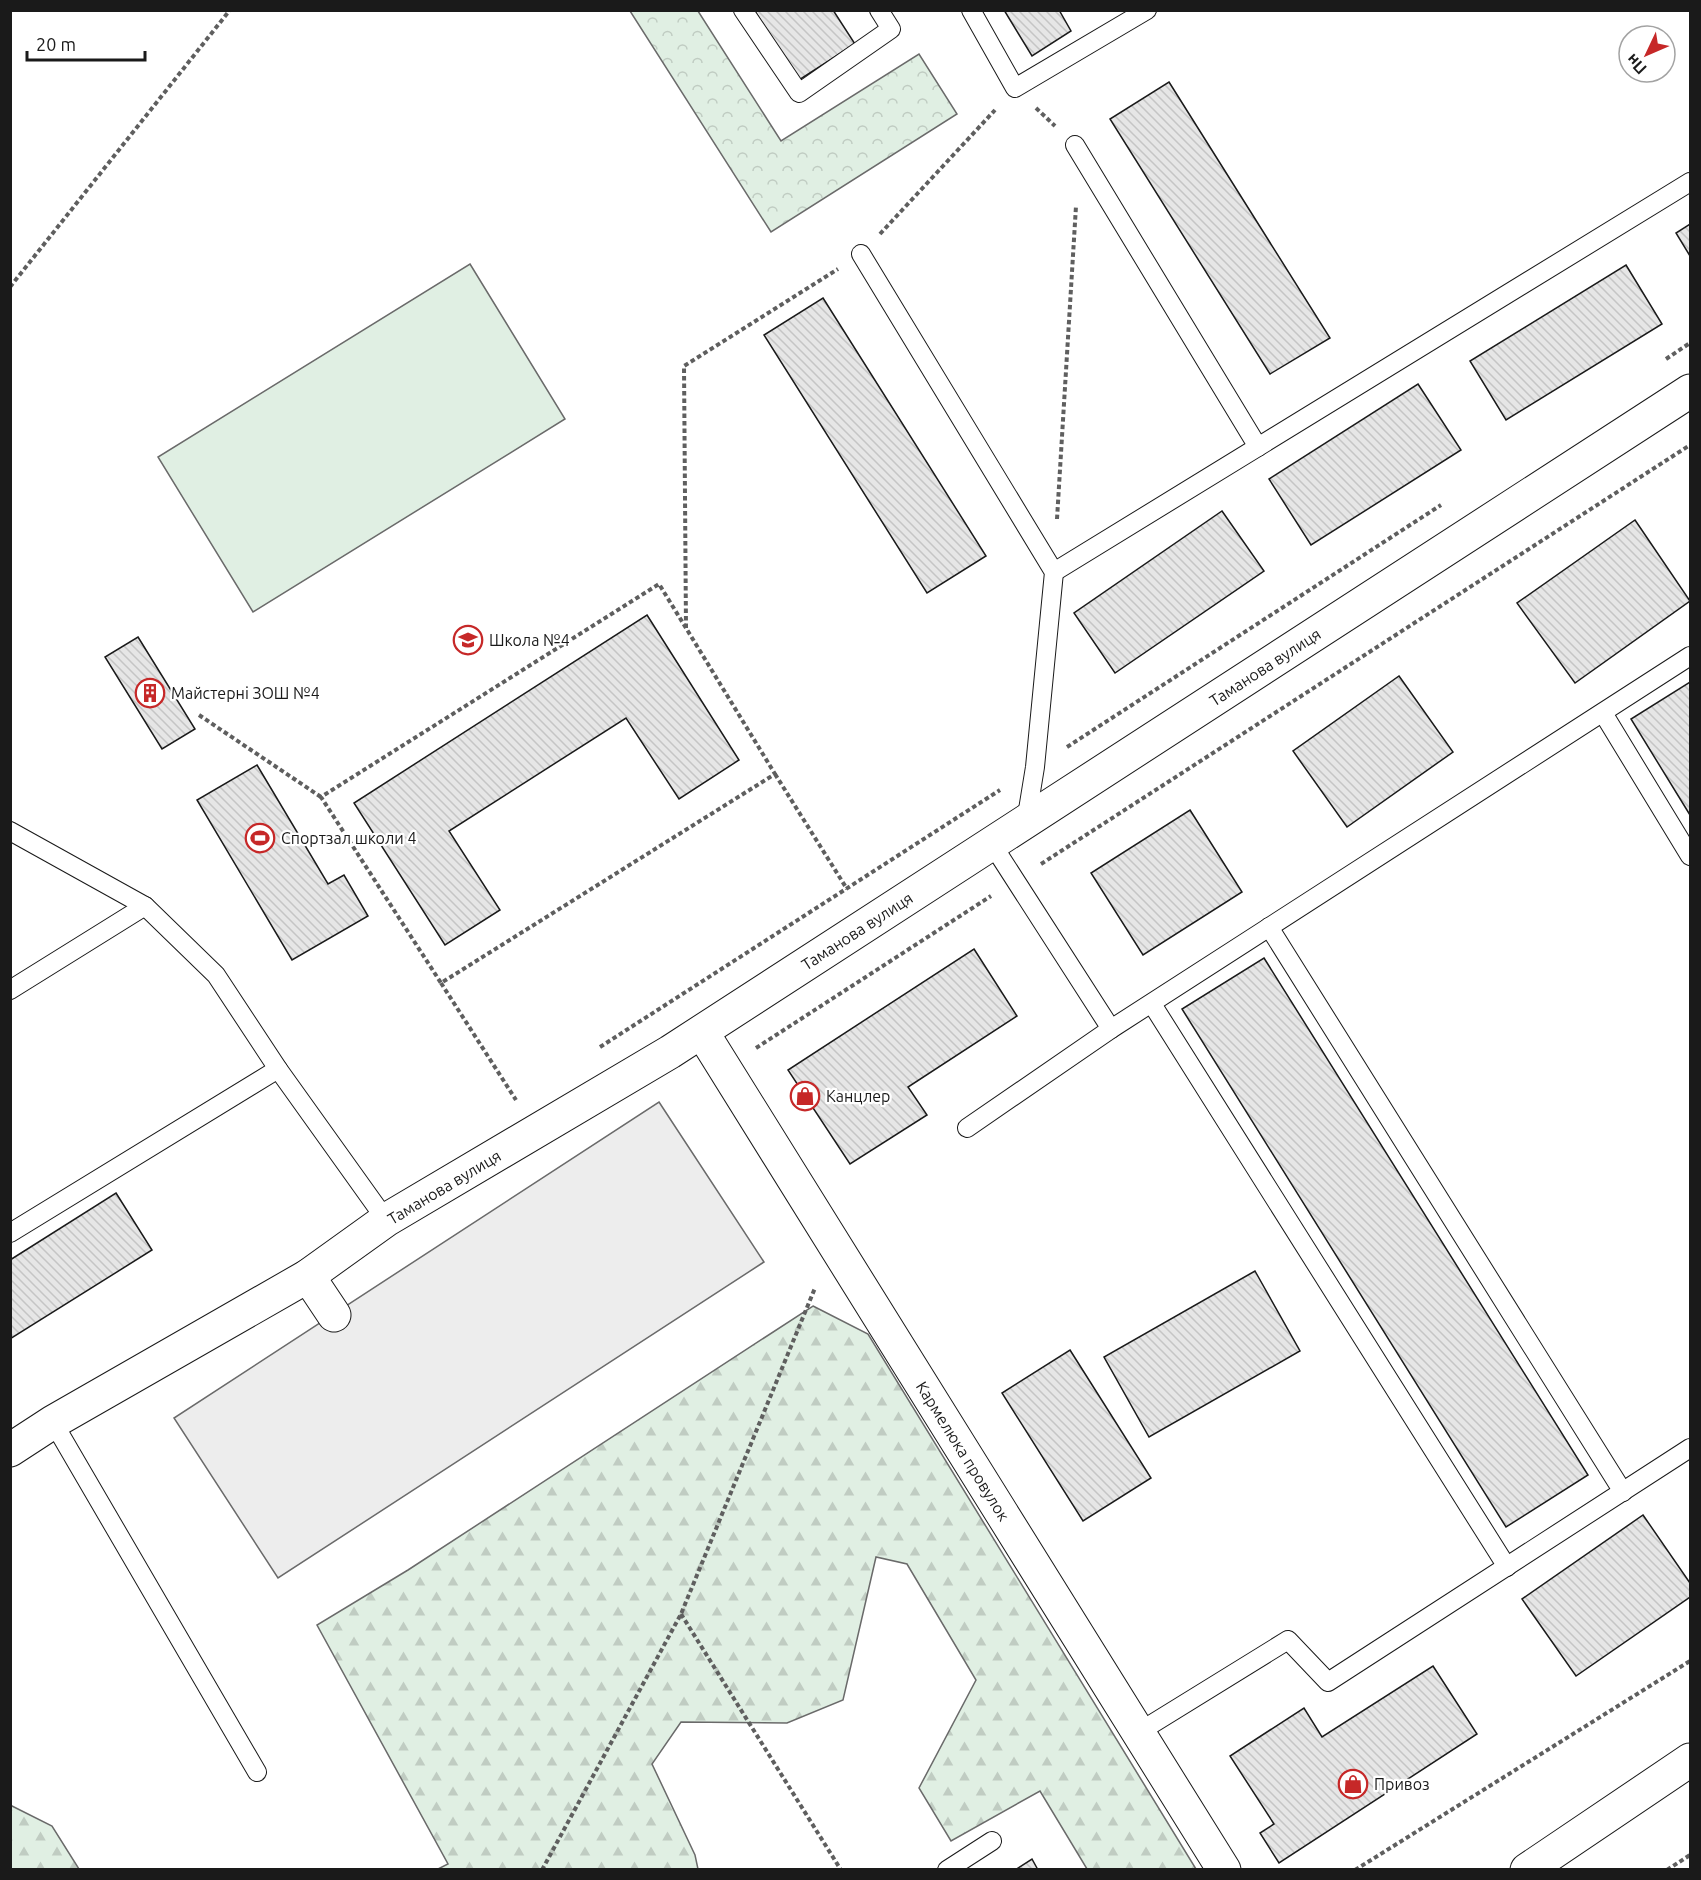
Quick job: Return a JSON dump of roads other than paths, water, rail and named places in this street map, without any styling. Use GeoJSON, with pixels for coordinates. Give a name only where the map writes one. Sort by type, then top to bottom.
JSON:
{"type":"FeatureCollection","features":[{"type":"Feature","properties":{"kind":"street","name":"Таманова вулиця"},"geometry":{"type":"LineString","coordinates":[[10,1450],[53,1422],[308,1276],[386,1220],[702,1032],[1690,391]]}},
{"type":"Feature","properties":{"kind":"street","name":"Кармелюка провулок"},"geometry":{"type":"LineString","coordinates":[[702,1032],[1224,1869]]}},
{"type":"Feature","properties":{"kind":"street"},"geometry":{"type":"LineString","coordinates":[[308,1276],[333,1315]]}},
{"type":"Feature","properties":{"kind":"street"},"geometry":{"type":"LineString","coordinates":[[1527,1869],[1690,1760]]}},
{"type":"Feature","properties":{"kind":"lane"},"geometry":{"type":"LineString","coordinates":[[743,10],[799,93],[891,29],[879,10]]}},
{"type":"Feature","properties":{"kind":"lane"},"geometry":{"type":"LineString","coordinates":[[971,10],[1015,88],[1147,10]]}},
{"type":"Feature","properties":{"kind":"lane"},"geometry":{"type":"LineString","coordinates":[[1077,148],[1258,447]]}},
{"type":"Feature","properties":{"kind":"lane"},"geometry":{"type":"LineString","coordinates":[[1054,572],[1690,182]]}},
{"type":"Feature","properties":{"kind":"lane"},"geometry":{"type":"LineString","coordinates":[[861,254],[1054,572],[1035,767],[1026,822]]}},
{"type":"Feature","properties":{"kind":"lane"},"geometry":{"type":"LineString","coordinates":[[967,1128],[1111,1029],[1690,656]]}},
{"type":"Feature","properties":{"kind":"lane"},"geometry":{"type":"LineString","coordinates":[[1603,713],[1690,856]]}},
{"type":"Feature","properties":{"kind":"lane"},"geometry":{"type":"LineString","coordinates":[[10,831],[145,906],[216,975],[278,1070],[386,1220]]}},
{"type":"Feature","properties":{"kind":"lane"},"geometry":{"type":"LineString","coordinates":[[992,844],[1111,1029]]}},
{"type":"Feature","properties":{"kind":"lane"},"geometry":{"type":"LineString","coordinates":[[10,990],[145,906]]}},
{"type":"Feature","properties":{"kind":"lane"},"geometry":{"type":"LineString","coordinates":[[1269,927],[1623,1492]]}},
{"type":"Feature","properties":{"kind":"lane"},"geometry":{"type":"LineString","coordinates":[[1152,1004],[1507,1567]]}},
{"type":"Feature","properties":{"kind":"lane"},"geometry":{"type":"LineString","coordinates":[[10,1233],[278,1070]]}},
{"type":"Feature","properties":{"kind":"lane"},"geometry":{"type":"LineString","coordinates":[[53,1422],[257,1772]]}},
{"type":"Feature","properties":{"kind":"lane"},"geometry":{"type":"LineString","coordinates":[[1138,1732],[1288,1640],[1328,1682],[1690,1448]]}},
{"type":"Feature","properties":{"kind":"lane"},"geometry":{"type":"LineString","coordinates":[[947,1869],[992,1841]]}},
{"type":"Feature","properties":{"kind":"place","name":"Школа №4"},"geometry":{"type":"Point","coordinates":[468,640]}},
{"type":"Feature","properties":{"kind":"place","name":"Майстерні ЗОШ №4"},"geometry":{"type":"Point","coordinates":[150,693]}},
{"type":"Feature","properties":{"kind":"place","name":"Спортзал школи 4"},"geometry":{"type":"Point","coordinates":[260,838]}},
{"type":"Feature","properties":{"kind":"place","name":"Канцлер"},"geometry":{"type":"Point","coordinates":[805,1096]}},
{"type":"Feature","properties":{"kind":"place","name":"Привоз"},"geometry":{"type":"Point","coordinates":[1353,1784]}}]}
